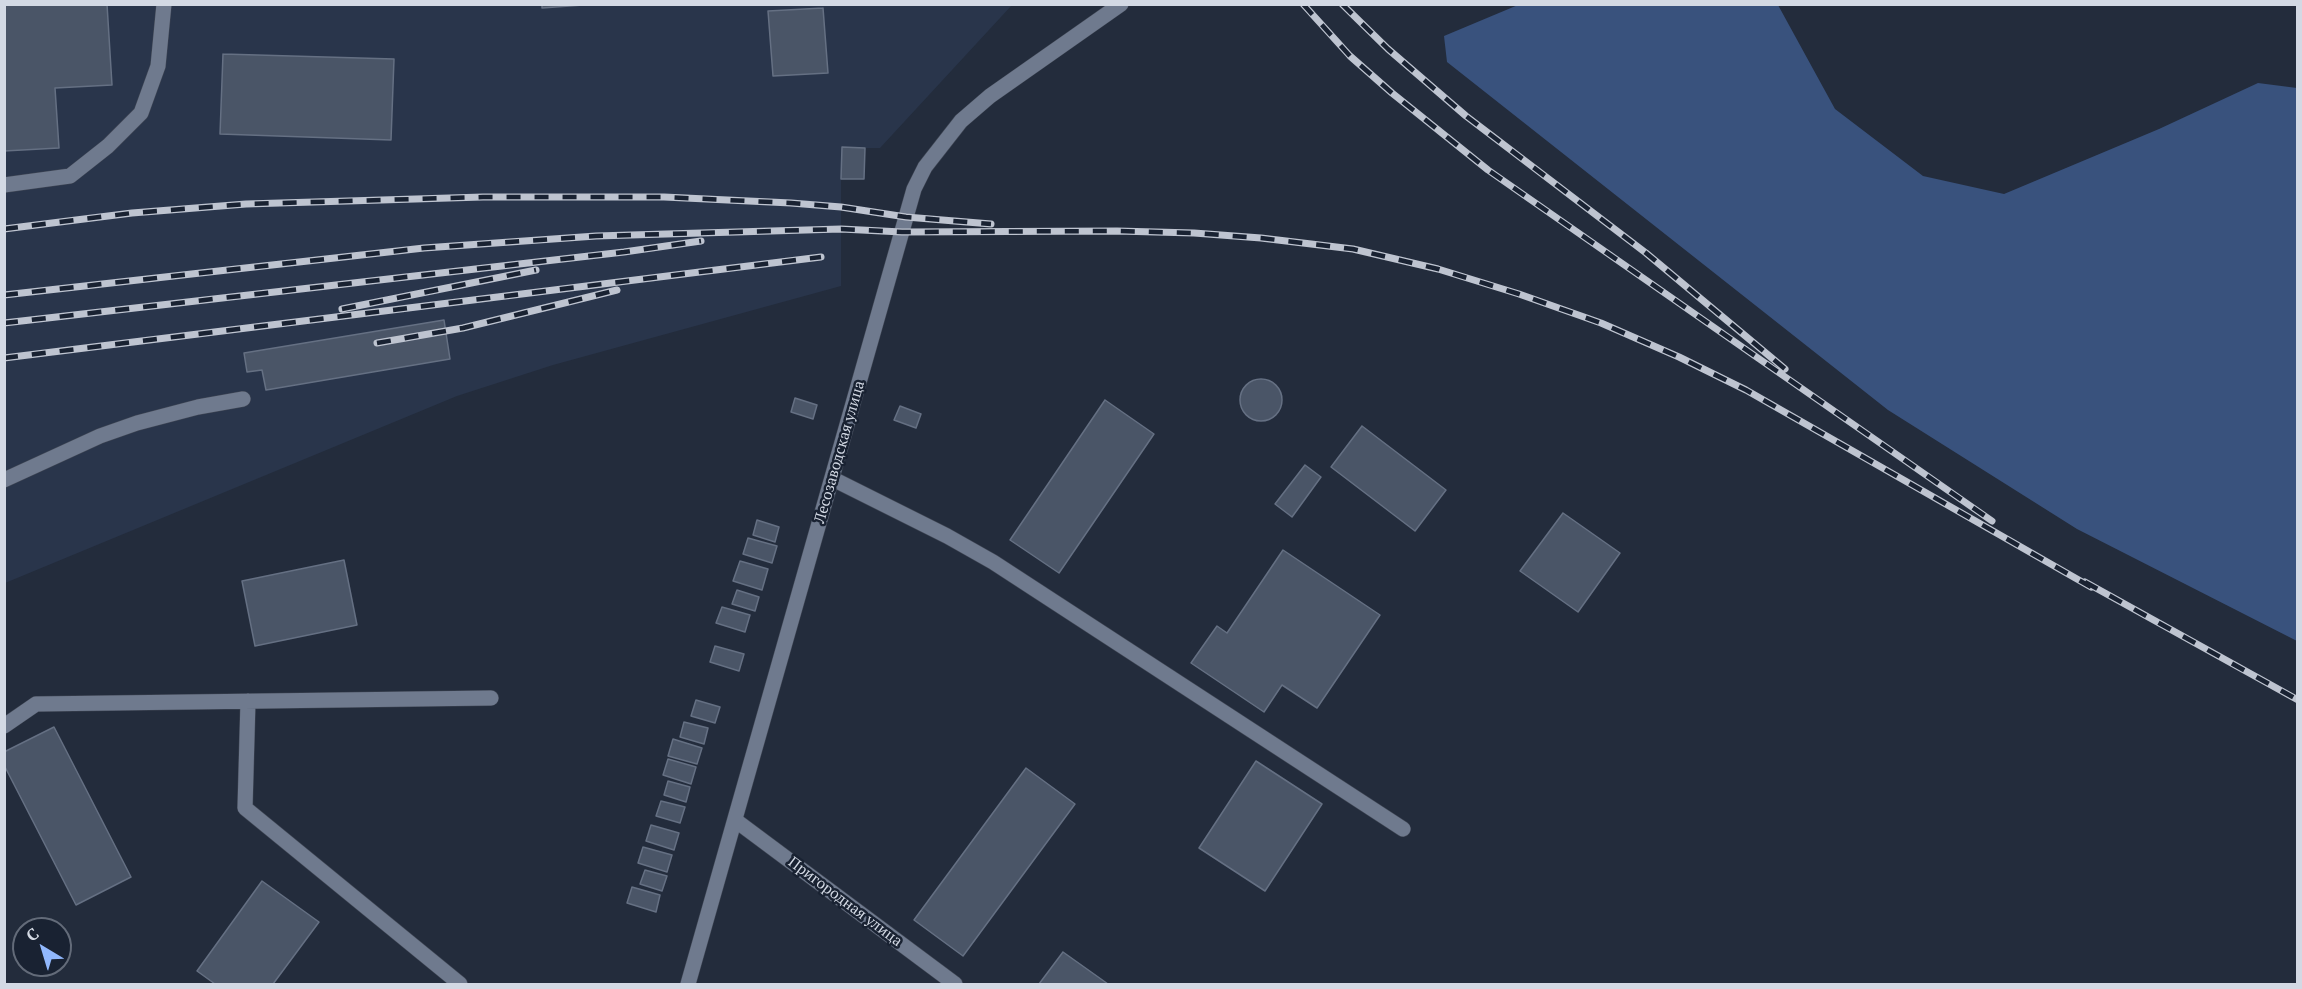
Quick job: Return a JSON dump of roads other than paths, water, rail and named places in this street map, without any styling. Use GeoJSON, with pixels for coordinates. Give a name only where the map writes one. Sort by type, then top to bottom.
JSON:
{"type":"FeatureCollection","features":[{"type":"Feature","properties":{"kind":"street"},"geometry":{"type":"LineString","coordinates":[[4,185],[70,176],[108,146],[141,113],[158,66],[164,4]]}},
{"type":"Feature","properties":{"kind":"street","name":"Лесозаводская улица"},"geometry":{"type":"LineString","coordinates":[[688,984],[914,189],[925,167],[961,121],[990,96],[1121,4]]}},
{"type":"Feature","properties":{"kind":"street"},"geometry":{"type":"LineString","coordinates":[[4,480],[100,436],[137,423],[198,407],[243,399]]}},
{"type":"Feature","properties":{"kind":"street"},"geometry":{"type":"LineString","coordinates":[[833,479],[947,536],[993,562],[1403,829]]}},
{"type":"Feature","properties":{"kind":"street"},"geometry":{"type":"LineString","coordinates":[[4,726],[36,704],[491,698]]}},
{"type":"Feature","properties":{"kind":"street"},"geometry":{"type":"LineString","coordinates":[[248,701],[245,808],[460,984]]}},
{"type":"Feature","properties":{"kind":"street","name":"Пригородная улица"},"geometry":{"type":"LineString","coordinates":[[735,820],[955,984]]}},
{"type":"Feature","properties":{"kind":"railway"},"geometry":{"type":"LineString","coordinates":[[1303,4],[1350,56],[1488,170],[1992,521]]}},
{"type":"Feature","properties":{"kind":"railway"},"geometry":{"type":"LineString","coordinates":[[1342,4],[1388,49],[1466,116],[1646,253],[1785,369]]}},
{"type":"Feature","properties":{"kind":"railway"},"geometry":{"type":"LineString","coordinates":[[4,229],[132,213],[246,204],[483,197],[664,197],[791,203],[841,207],[906,217],[991,224]]}},
{"type":"Feature","properties":{"kind":"railway"},"geometry":{"type":"LineString","coordinates":[[4,295],[424,248],[596,236],[841,229],[902,232],[1117,231],[1261,238],[1353,249],[1438,269],[1519,294],[1601,323],[1679,357],[1746,390],[2091,587]]}},
{"type":"Feature","properties":{"kind":"railway"},"geometry":{"type":"LineString","coordinates":[[4,323],[624,252],[701,241]]}},
{"type":"Feature","properties":{"kind":"railway"},"geometry":{"type":"LineString","coordinates":[[4,358],[821,257]]}},
{"type":"Feature","properties":{"kind":"railway"},"geometry":{"type":"LineString","coordinates":[[342,309],[536,270]]}},
{"type":"Feature","properties":{"kind":"railway"},"geometry":{"type":"LineString","coordinates":[[377,343],[463,328],[617,290]]}},
{"type":"Feature","properties":{"kind":"railway"},"geometry":{"type":"LineString","coordinates":[[2085,582],[2298,700]]}}]}
